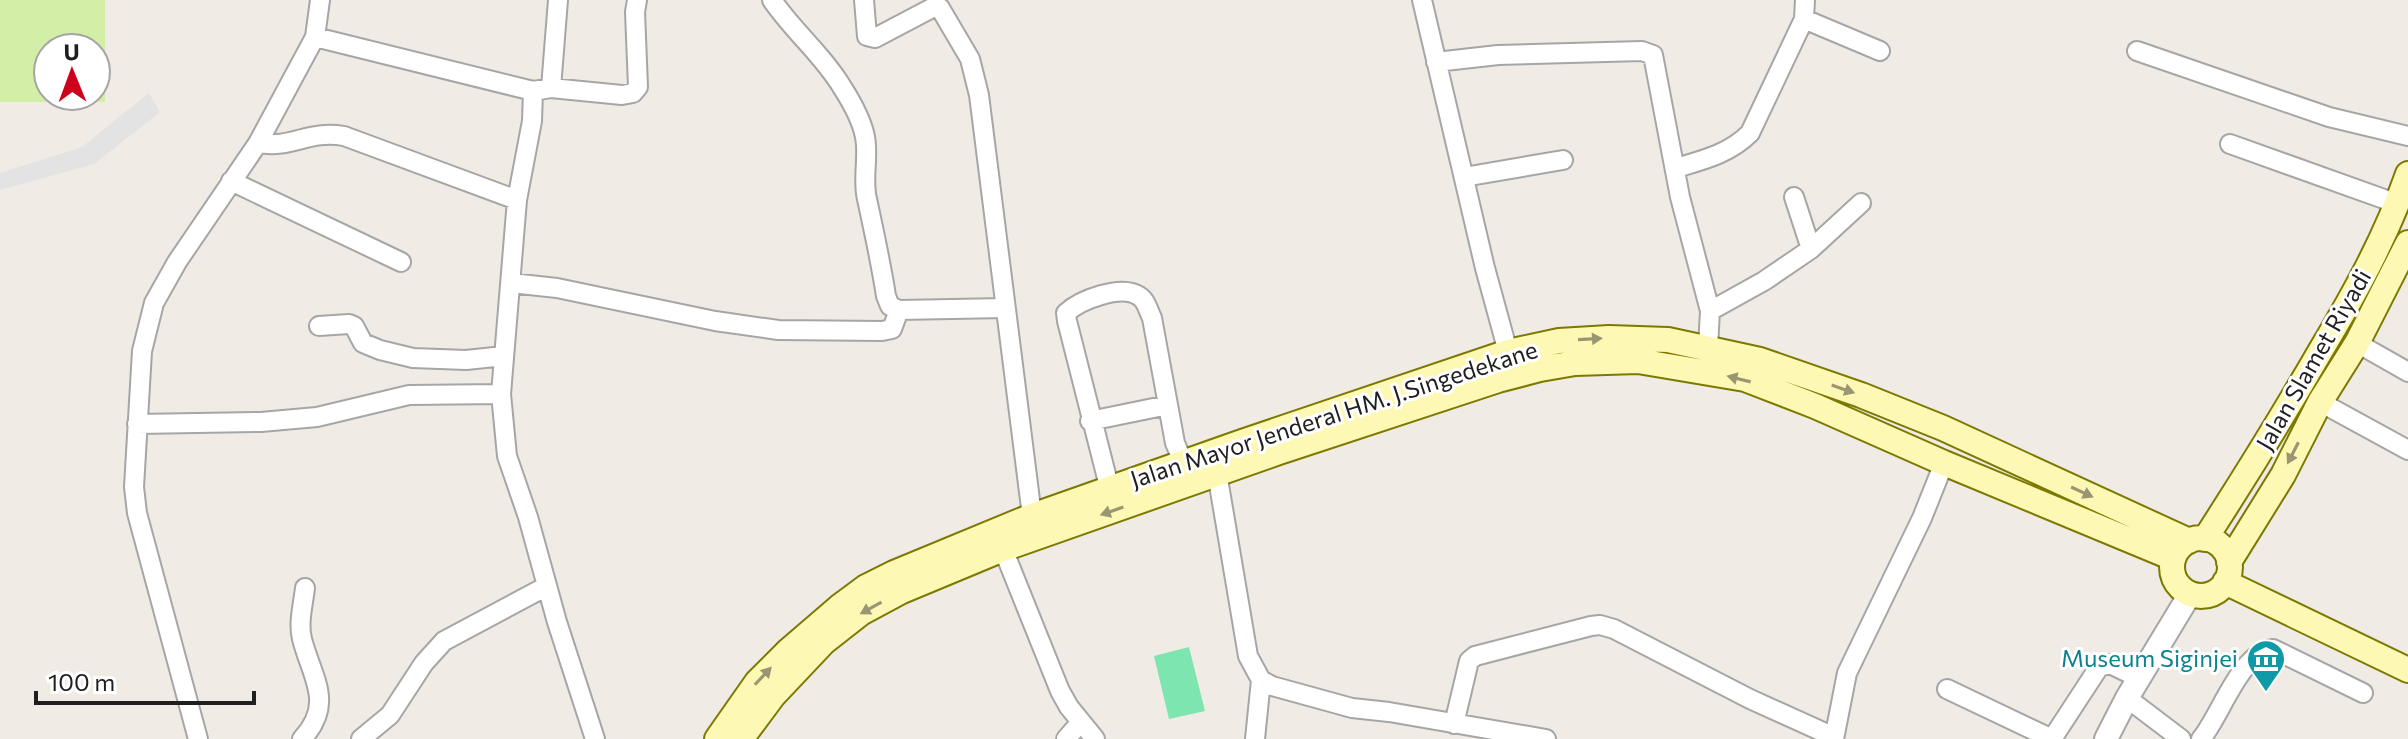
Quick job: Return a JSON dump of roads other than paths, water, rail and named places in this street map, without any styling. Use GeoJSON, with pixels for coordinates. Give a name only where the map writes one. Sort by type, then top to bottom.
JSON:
{"type":"FeatureCollection","features":[{"type":"Feature","properties":{"kind":"main road","name":"Jalan Slamet Riyadi"},"geometry":{"type":"LineString","coordinates":[[2227,572],[2283,475],[2320,402],[2357,343],[2408,174]]}},
{"type":"Feature","properties":{"kind":"main road","name":"Jalan Slamet Riyadi"},"geometry":{"type":"LineString","coordinates":[[2189,546],[2275,429],[2376,281],[2408,243]]}},
{"type":"Feature","properties":{"kind":"main road","name":"Jalan Mayor Jenderal HM. J.Singedekane"},"geometry":{"type":"LineString","coordinates":[[717,739],[757,682],[789,650],[866,587],[894,573],[1032,516],[1184,464],[1317,428],[1508,352],[1559,341],[1609,338],[1668,340],[1708,347],[1797,373],[1943,428],[2189,546]]}},
{"type":"Feature","properties":{"kind":"main road","name":"Jalan Mayor Jenderal HM. J.Singedekane"},"geometry":{"type":"LineString","coordinates":[[1353,416],[1540,369],[1575,363],[1638,361],[1745,379],[1944,463],[2189,546]]}},
{"type":"Feature","properties":{"kind":"main road","name":"Jalan Mayor Jenderal HM. J.Singedekane"},"geometry":{"type":"LineString","coordinates":[[741,739],[773,696],[824,642],[861,613],[902,591],[1003,549],[1217,473],[1317,428]]}},
{"type":"Feature","properties":{"kind":"main road"},"geometry":{"type":"LineString","coordinates":[[2189,546],[2221,547],[2227,572],[2217,591],[2207,595],[2190,594],[2174,579],[2189,546]]}},
{"type":"Feature","properties":{"kind":"main road"},"geometry":{"type":"LineString","coordinates":[[2227,572],[2408,670]]}},
{"type":"Feature","properties":{"kind":"street"},"geometry":{"type":"LineString","coordinates":[[198,739],[137,513],[134,487],[142,351],[154,303],[177,262],[258,143],[315,37],[320,0]]}},
{"type":"Feature","properties":{"kind":"street"},"geometry":{"type":"LineString","coordinates":[[558,0],[542,90],[532,121],[517,200],[501,394],[507,456],[595,739]]}},
{"type":"Feature","properties":{"kind":"street"},"geometry":{"type":"LineString","coordinates":[[315,37],[542,90],[622,95],[633,93],[638,87],[637,0]]}},
{"type":"Feature","properties":{"kind":"street"},"geometry":{"type":"LineString","coordinates":[[772,0],[796,33],[830,69],[862,128],[865,138],[866,197],[890,306],[899,310],[1005,308]]}},
{"type":"Feature","properties":{"kind":"street"},"geometry":{"type":"LineString","coordinates":[[864,0],[867,36],[875,38],[932,8],[940,8],[970,59],[979,95],[1032,516]]}},
{"type":"Feature","properties":{"kind":"street"},"geometry":{"type":"LineString","coordinates":[[1422,0],[1485,268],[1508,352]]}},
{"type":"Feature","properties":{"kind":"street"},"geometry":{"type":"LineString","coordinates":[[1676,168],[1719,155],[1738,145],[1750,133],[1804,9],[1880,51]]}},
{"type":"Feature","properties":{"kind":"street"},"geometry":{"type":"LineString","coordinates":[[2137,51],[2329,117],[2408,136]]}},
{"type":"Feature","properties":{"kind":"street"},"geometry":{"type":"LineString","coordinates":[[1436,62],[1498,55],[1653,55],[1680,197],[1710,311],[1708,347]]}},
{"type":"Feature","properties":{"kind":"street"},"geometry":{"type":"LineString","coordinates":[[258,143],[282,146],[316,134],[344,136],[517,200]]}},
{"type":"Feature","properties":{"kind":"street"},"geometry":{"type":"LineString","coordinates":[[2230,144],[2398,204]]}},
{"type":"Feature","properties":{"kind":"street"},"geometry":{"type":"LineString","coordinates":[[1464,177],[1563,160]]}},
{"type":"Feature","properties":{"kind":"street"},"geometry":{"type":"LineString","coordinates":[[231,181],[401,262]]}},
{"type":"Feature","properties":{"kind":"street"},"geometry":{"type":"LineString","coordinates":[[1794,197],[1811,249]]}},
{"type":"Feature","properties":{"kind":"street"},"geometry":{"type":"LineString","coordinates":[[1710,311],[1764,281],[1811,249],[1861,203]]}},
{"type":"Feature","properties":{"kind":"street"},"geometry":{"type":"LineString","coordinates":[[511,283],[557,288],[715,321],[778,330],[882,331],[892,329],[899,310]]}},
{"type":"Feature","properties":{"kind":"street"},"geometry":{"type":"LineString","coordinates":[[1110,490],[1090,421],[1066,313],[1079,304],[1121,291],[1143,299],[1152,318],[1175,443],[1184,464]]}},
{"type":"Feature","properties":{"kind":"street"},"geometry":{"type":"LineString","coordinates":[[319,326],[349,324],[354,326],[363,343],[413,358],[466,360],[504,356]]}},
{"type":"Feature","properties":{"kind":"street"},"geometry":{"type":"LineString","coordinates":[[2357,343],[2408,372]]}},
{"type":"Feature","properties":{"kind":"street"},"geometry":{"type":"LineString","coordinates":[[137,424],[261,422],[317,417],[409,395],[501,394]]}},
{"type":"Feature","properties":{"kind":"street"},"geometry":{"type":"LineString","coordinates":[[2320,402],[2408,450]]}},
{"type":"Feature","properties":{"kind":"street"},"geometry":{"type":"LineString","coordinates":[[1090,421],[1168,405]]}},
{"type":"Feature","properties":{"kind":"street"},"geometry":{"type":"LineString","coordinates":[[1454,724],[1469,661],[1475,656],[1600,625],[1834,738],[1847,673],[1922,518],[1944,463]]}},
{"type":"Feature","properties":{"kind":"street"},"geometry":{"type":"LineString","coordinates":[[1217,473],[1248,656],[1261,680],[1272,686],[1352,708],[1546,739]]}},
{"type":"Feature","properties":{"kind":"street"},"geometry":{"type":"LineString","coordinates":[[1003,549],[1060,691],[1080,723],[1095,739]]}},
{"type":"Feature","properties":{"kind":"street"},"geometry":{"type":"LineString","coordinates":[[361,739],[390,715],[424,663],[444,641],[547,586]]}},
{"type":"Feature","properties":{"kind":"street"},"geometry":{"type":"LineString","coordinates":[[302,739],[315,722],[320,707],[319,689],[300,624],[305,588]]}},
{"type":"Feature","properties":{"kind":"street"},"geometry":{"type":"LineString","coordinates":[[2106,739],[2190,594]]}},
{"type":"Feature","properties":{"kind":"street"},"geometry":{"type":"LineString","coordinates":[[2201,739],[2249,661],[2265,650],[2273,649],[2363,693]]}},
{"type":"Feature","properties":{"kind":"street"},"geometry":{"type":"LineString","coordinates":[[1947,689],[2052,739],[2099,667],[2110,664],[2139,678]]}},
{"type":"Feature","properties":{"kind":"street"},"geometry":{"type":"LineString","coordinates":[[1255,739],[1261,680]]}},
{"type":"Feature","properties":{"kind":"street"},"geometry":{"type":"LineString","coordinates":[[2127,698],[2181,739]]}},
{"type":"Feature","properties":{"kind":"street"},"geometry":{"type":"LineString","coordinates":[[1066,739],[1080,723]]}},
{"type":"Feature","properties":{"kind":"place","name":"Museum Siginjei"},"geometry":{"type":"Point","coordinates":[2266,693]}}]}
